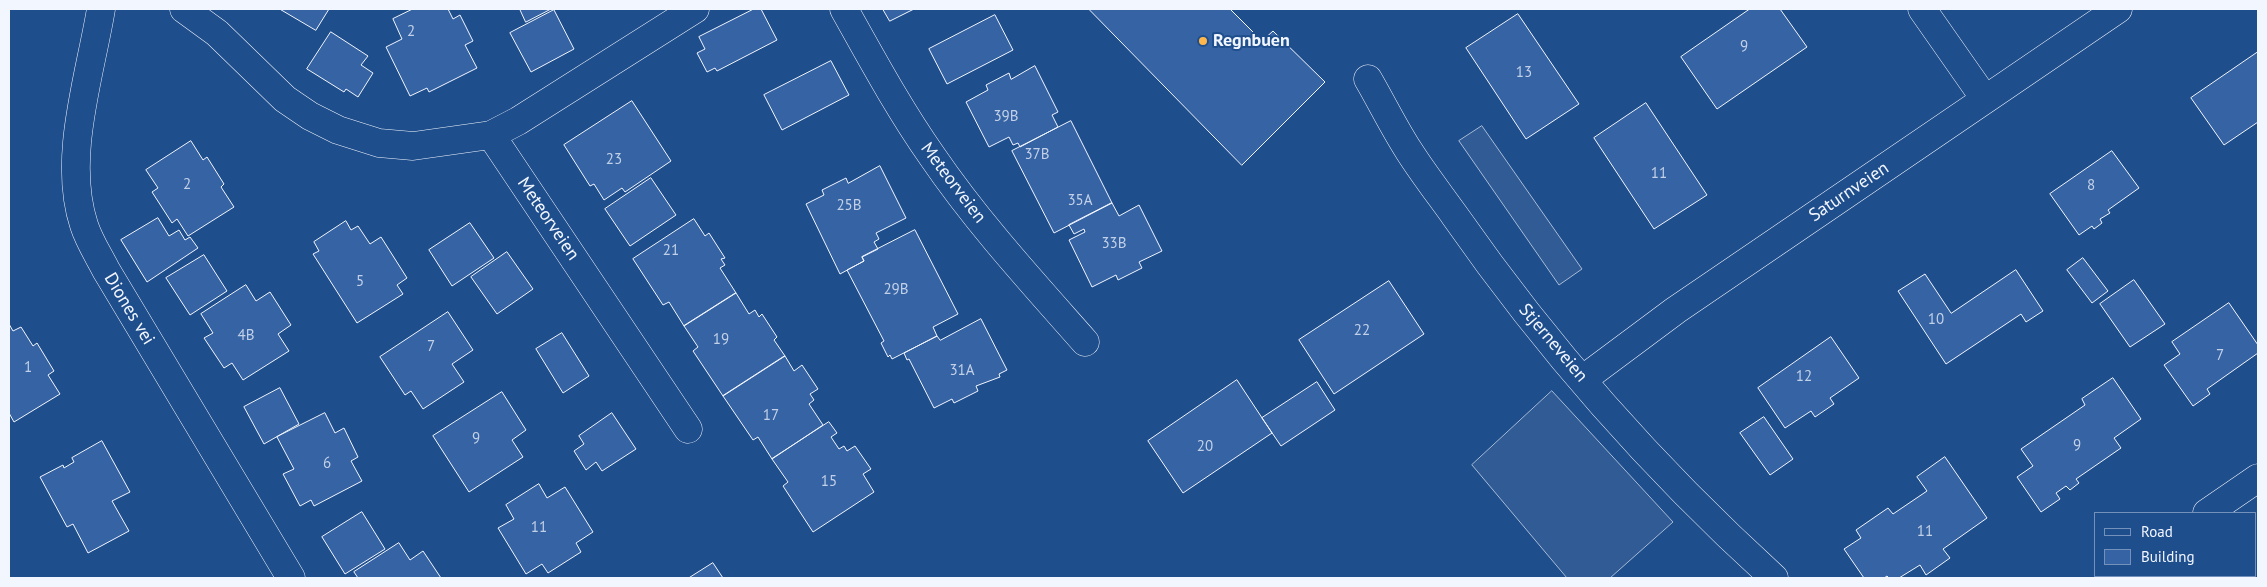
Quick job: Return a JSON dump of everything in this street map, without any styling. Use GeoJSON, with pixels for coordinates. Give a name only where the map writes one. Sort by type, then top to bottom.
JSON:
{"type":"FeatureCollection","features":[{"type":"Feature","properties":{"kind":"street","name":"Diones vei"},"geometry":{"type":"LineString","coordinates":[[101,9],[84,93],[76,153],[78,200],[84,226],[106,270],[291,578]]}},
{"type":"Feature","properties":{"kind":"street"},"geometry":{"type":"LineString","coordinates":[[184,9],[218,33],[286,99],[310,116],[338,130],[379,143],[413,146],[490,135],[518,121],[695,9]]}},
{"type":"Feature","properties":{"kind":"street","name":"Meteorveien"},"geometry":{"type":"LineString","coordinates":[[844,9],[891,96],[932,158],[999,244],[1085,342]]}},
{"type":"Feature","properties":{"kind":"street"},"geometry":{"type":"LineString","coordinates":[[1922,9],[1985,99]]}},
{"type":"Feature","properties":{"kind":"street","name":"Saturnveien"},"geometry":{"type":"LineString","coordinates":[[1582,380],[1676,310],[2118,9]]}},
{"type":"Feature","properties":{"kind":"street","name":"Stjerneveien"},"geometry":{"type":"LineString","coordinates":[[1368,79],[1409,151],[1486,260],[1582,380],[1663,470],[1734,542],[1774,578]]}},
{"type":"Feature","properties":{"kind":"street","name":"Meteorveien"},"geometry":{"type":"LineString","coordinates":[[490,135],[688,429]]}},
{"type":"Feature","properties":{"kind":"street"},"geometry":{"type":"LineString","coordinates":[[2208,512],[2258,478]]}},
{"type":"Feature","properties":{"kind":"shaded area"},"geometry":{"type":"Polygon","coordinates":[[[1482,126],[1582,269],[1559,285],[1459,141],[1482,126]]]}},
{"type":"Feature","properties":{"kind":"shaded area"},"geometry":{"type":"Polygon","coordinates":[[[1552,391],[1673,522],[1610,578],[1567,578],[1472,465],[1552,391]]]}},
{"type":"Feature","properties":{"kind":"building"},"geometry":{"type":"Polygon","coordinates":[[[280,9],[329,9],[316,30],[280,9]]]}},
{"type":"Feature","properties":{"kind":"building"},"geometry":{"type":"Polygon","coordinates":[[[413,9],[448,9],[453,19],[460,15],[473,41],[465,45],[477,68],[429,92],[427,88],[410,96],[386,47],[402,39],[393,19],[413,9]]]}},
{"type":"Feature","properties":{"kind":"building"},"geometry":{"type":"Polygon","coordinates":[[[520,9],[551,9],[526,22],[520,9]]]}},
{"type":"Feature","properties":{"kind":"building"},"geometry":{"type":"Polygon","coordinates":[[[754,9],[761,9],[777,40],[717,71],[715,68],[707,72],[697,53],[705,49],[699,37],[754,9]]]}},
{"type":"Feature","properties":{"kind":"building"},"geometry":{"type":"Polygon","coordinates":[[[883,9],[914,9],[890,21],[883,9]]]}},
{"type":"Feature","properties":{"kind":"building"},"geometry":{"type":"Polygon","coordinates":[[[1089,9],[1230,9],[1262,41],[1273,31],[1325,82],[1242,165],[1089,9]]]}},
{"type":"Feature","properties":{"kind":"building"},"geometry":{"type":"Polygon","coordinates":[[[1750,9],[1780,9],[1807,47],[1717,109],[1681,57],[1750,9]]]}},
{"type":"Feature","properties":{"kind":"building"},"geometry":{"type":"Polygon","coordinates":[[[554,10],[574,49],[531,72],[510,33],[554,10]]]}},
{"type":"Feature","properties":{"kind":"building"},"geometry":{"type":"Polygon","coordinates":[[[1518,14],[1579,104],[1526,139],[1466,48],[1518,14]]]}},
{"type":"Feature","properties":{"kind":"building"},"geometry":{"type":"Polygon","coordinates":[[[995,15],[1013,50],[947,84],[929,49],[995,15]]]}},
{"type":"Feature","properties":{"kind":"building"},"geometry":{"type":"Polygon","coordinates":[[[331,32],[368,56],[361,65],[373,73],[358,97],[346,89],[344,92],[307,69],[331,32]]]}},
{"type":"Feature","properties":{"kind":"building"},"geometry":{"type":"Polygon","coordinates":[[[2258,52],[2258,122],[2224,145],[2191,98],[2258,52]]]}},
{"type":"Feature","properties":{"kind":"building"},"geometry":{"type":"Polygon","coordinates":[[[831,61],[849,95],[782,130],[764,95],[831,61]]]}},
{"type":"Feature","properties":{"kind":"building"},"geometry":{"type":"Polygon","coordinates":[[[1035,66],[1058,112],[1052,115],[1058,127],[1020,147],[1018,143],[1013,145],[1009,137],[989,147],[966,102],[988,90],[986,85],[1009,73],[1011,79],[1035,66]]]}},
{"type":"Feature","properties":{"kind":"building"},"geometry":{"type":"Polygon","coordinates":[[[632,101],[671,161],[625,192],[622,188],[604,200],[594,184],[590,186],[564,145],[632,101]]]}},
{"type":"Feature","properties":{"kind":"building"},"geometry":{"type":"Polygon","coordinates":[[[1646,103],[1707,195],[1654,229],[1594,138],[1646,103]]]}},
{"type":"Feature","properties":{"kind":"building"},"geometry":{"type":"Polygon","coordinates":[[[1071,121],[1112,203],[1054,233],[1012,151],[1071,121]]]}},
{"type":"Feature","properties":{"kind":"building"},"geometry":{"type":"Polygon","coordinates":[[[191,141],[203,160],[207,157],[224,184],[221,187],[234,207],[188,236],[177,219],[172,223],[152,192],[158,188],[146,170],[191,141]]]}},
{"type":"Feature","properties":{"kind":"building"},"geometry":{"type":"Polygon","coordinates":[[[2112,151],[2139,188],[2108,210],[2110,213],[2100,219],[2102,223],[2094,229],[2092,226],[2079,235],[2050,194],[2112,151]]]}},
{"type":"Feature","properties":{"kind":"building"},"geometry":{"type":"Polygon","coordinates":[[[880,166],[906,218],[876,233],[879,239],[874,242],[878,249],[862,257],[864,261],[840,274],[806,204],[824,195],[822,190],[846,178],[848,183],[880,166]]]}},
{"type":"Feature","properties":{"kind":"building"},"geometry":{"type":"Polygon","coordinates":[[[651,178],[676,215],[630,246],[605,209],[651,178]]]}},
{"type":"Feature","properties":{"kind":"building"},"geometry":{"type":"Polygon","coordinates":[[[1112,203],[1119,216],[1139,205],[1162,251],[1139,262],[1142,268],[1118,280],[1116,275],[1092,287],[1069,240],[1085,232],[1084,229],[1074,234],[1069,225],[1112,203]]]}},
{"type":"Feature","properties":{"kind":"building"},"geometry":{"type":"Polygon","coordinates":[[[158,218],[169,236],[179,230],[185,240],[190,237],[198,248],[147,282],[121,240],[158,218]]]}},
{"type":"Feature","properties":{"kind":"building"},"geometry":{"type":"Polygon","coordinates":[[[694,219],[705,236],[709,233],[725,258],[721,259],[725,265],[720,268],[736,293],[684,326],[669,302],[663,305],[633,259],[694,219]]]}},
{"type":"Feature","properties":{"kind":"building"},"geometry":{"type":"Polygon","coordinates":[[[346,221],[351,230],[358,226],[370,244],[381,237],[407,278],[397,285],[403,294],[357,323],[313,254],[319,251],[314,242],[346,221]]]}},
{"type":"Feature","properties":{"kind":"building"},"geometry":{"type":"Polygon","coordinates":[[[470,223],[494,258],[452,286],[429,250],[470,223]]]}},
{"type":"Feature","properties":{"kind":"building"},"geometry":{"type":"Polygon","coordinates":[[[915,230],[958,314],[933,327],[937,336],[892,359],[890,355],[888,357],[881,343],[884,341],[847,270],[864,261],[862,257],[915,230]]]}},
{"type":"Feature","properties":{"kind":"building"},"geometry":{"type":"Polygon","coordinates":[[[507,252],[533,289],[497,314],[471,277],[507,252]]]}},
{"type":"Feature","properties":{"kind":"building"},"geometry":{"type":"Polygon","coordinates":[[[204,255],[227,291],[190,315],[166,278],[204,255]]]}},
{"type":"Feature","properties":{"kind":"building"},"geometry":{"type":"Polygon","coordinates":[[[2083,258],[2108,291],[2092,303],[2067,270],[2083,258]]]}},
{"type":"Feature","properties":{"kind":"building"},"geometry":{"type":"Polygon","coordinates":[[[2016,270],[2043,311],[2026,322],[2021,314],[1946,364],[1898,291],[1925,274],[1951,313],[2016,270]]]}},
{"type":"Feature","properties":{"kind":"building"},"geometry":{"type":"Polygon","coordinates":[[[2134,280],[2165,324],[2130,347],[2100,304],[2134,280]]]}},
{"type":"Feature","properties":{"kind":"building"},"geometry":{"type":"Polygon","coordinates":[[[1389,281],[1424,334],[1334,394],[1299,340],[1389,281]]]}},
{"type":"Feature","properties":{"kind":"building"},"geometry":{"type":"Polygon","coordinates":[[[246,285],[256,301],[270,292],[291,325],[278,334],[289,351],[243,380],[232,363],[224,368],[204,338],[213,333],[201,314],[246,285]]]}},
{"type":"Feature","properties":{"kind":"building"},"geometry":{"type":"Polygon","coordinates":[[[736,293],[749,314],[755,310],[759,317],[762,314],[777,337],[774,340],[785,356],[723,396],[693,351],[698,347],[684,326],[736,293]]]}},
{"type":"Feature","properties":{"kind":"building"},"geometry":{"type":"Polygon","coordinates":[[[2229,303],[2258,345],[2258,353],[2207,389],[2210,394],[2193,406],[2164,365],[2180,354],[2172,342],[2229,303]]]}},
{"type":"Feature","properties":{"kind":"building"},"geometry":{"type":"Polygon","coordinates":[[[448,312],[473,350],[452,364],[464,382],[423,409],[411,391],[405,395],[380,357],[448,312]]]}},
{"type":"Feature","properties":{"kind":"building"},"geometry":{"type":"Polygon","coordinates":[[[981,319],[1007,370],[999,374],[1000,377],[976,386],[978,391],[954,403],[952,399],[934,408],[909,359],[907,360],[904,353],[937,336],[940,340],[981,319]]]}},
{"type":"Feature","properties":{"kind":"building"},"geometry":{"type":"Polygon","coordinates":[[[9,324],[13,331],[21,327],[33,346],[37,343],[54,371],[48,375],[60,394],[14,422],[9,413],[9,324]]]}},
{"type":"Feature","properties":{"kind":"building"},"geometry":{"type":"Polygon","coordinates":[[[562,333],[589,376],[563,393],[536,349],[562,333]]]}},
{"type":"Feature","properties":{"kind":"building"},"geometry":{"type":"Polygon","coordinates":[[[1831,337],[1859,378],[1830,398],[1834,404],[1815,417],[1811,411],[1785,428],[1758,388],[1831,337]]]}},
{"type":"Feature","properties":{"kind":"building"},"geometry":{"type":"Polygon","coordinates":[[[785,356],[794,371],[802,365],[818,389],[810,394],[814,400],[809,404],[823,425],[772,459],[758,437],[753,440],[723,396],[785,356]]]}},
{"type":"Feature","properties":{"kind":"building"},"geometry":{"type":"Polygon","coordinates":[[[2113,378],[2141,419],[2114,438],[2121,448],[2076,479],[2079,483],[2070,490],[2066,486],[2056,493],[2060,499],[2041,512],[2017,477],[2033,466],[2021,449],[2085,405],[2082,399],[2113,378]]]}},
{"type":"Feature","properties":{"kind":"building"},"geometry":{"type":"Polygon","coordinates":[[[1237,380],[1272,433],[1183,493],[1148,441],[1237,380]]]}},
{"type":"Feature","properties":{"kind":"building"},"geometry":{"type":"Polygon","coordinates":[[[1317,382],[1335,410],[1281,446],[1262,418],[1317,382]]]}},
{"type":"Feature","properties":{"kind":"building"},"geometry":{"type":"Polygon","coordinates":[[[280,388],[299,424],[264,444],[244,407],[280,388]]]}},
{"type":"Feature","properties":{"kind":"building"},"geometry":{"type":"Polygon","coordinates":[[[502,392],[526,430],[512,440],[523,457],[469,492],[433,436],[502,392]]]}},
{"type":"Feature","properties":{"kind":"building"},"geometry":{"type":"Polygon","coordinates":[[[325,413],[335,433],[344,428],[358,457],[351,461],[362,481],[314,506],[311,500],[300,506],[283,474],[294,469],[277,437],[325,413]]]}},
{"type":"Feature","properties":{"kind":"building"},"geometry":{"type":"Polygon","coordinates":[[[612,413],[636,449],[602,471],[596,462],[586,470],[574,451],[584,444],[579,436],[612,413]]]}},
{"type":"Feature","properties":{"kind":"building"},"geometry":{"type":"Polygon","coordinates":[[[1764,417],[1793,459],[1770,475],[1740,433],[1764,417]]]}},
{"type":"Feature","properties":{"kind":"building"},"geometry":{"type":"Polygon","coordinates":[[[829,422],[837,433],[831,437],[839,449],[844,446],[847,451],[855,446],[871,469],[863,474],[874,492],[813,532],[783,486],[788,482],[772,459],[829,422]]]}},
{"type":"Feature","properties":{"kind":"building"},"geometry":{"type":"Polygon","coordinates":[[[102,441],[130,492],[112,501],[129,531],[88,553],[73,524],[67,527],[40,477],[63,465],[64,468],[74,462],[72,458],[102,441]]]}},
{"type":"Feature","properties":{"kind":"building"},"geometry":{"type":"Polygon","coordinates":[[[1945,457],[1987,518],[1943,549],[1950,558],[1926,575],[1920,565],[1899,578],[1889,578],[1887,576],[1884,578],[1864,578],[1844,549],[1861,538],[1856,530],[1888,508],[1893,514],[1927,491],[1917,477],[1945,457]]]}},
{"type":"Feature","properties":{"kind":"building"},"geometry":{"type":"Polygon","coordinates":[[[539,484],[547,498],[565,487],[593,532],[576,543],[581,552],[548,573],[542,564],[526,574],[498,528],[514,519],[506,505],[539,484]]]}},
{"type":"Feature","properties":{"kind":"building"},"geometry":{"type":"Polygon","coordinates":[[[362,512],[385,549],[345,574],[322,537],[362,512]]]}},
{"type":"Feature","properties":{"kind":"building"},"geometry":{"type":"Polygon","coordinates":[[[399,543],[410,560],[423,551],[441,578],[358,578],[354,572],[399,543]]]}},
{"type":"Feature","properties":{"kind":"building"},"geometry":{"type":"Polygon","coordinates":[[[713,563],[723,578],[689,578],[713,563]]]}},
{"type":"Feature","properties":{"kind":"place","name":"Regnbuen"},"geometry":{"type":"Point","coordinates":[1203,41]}}]}
